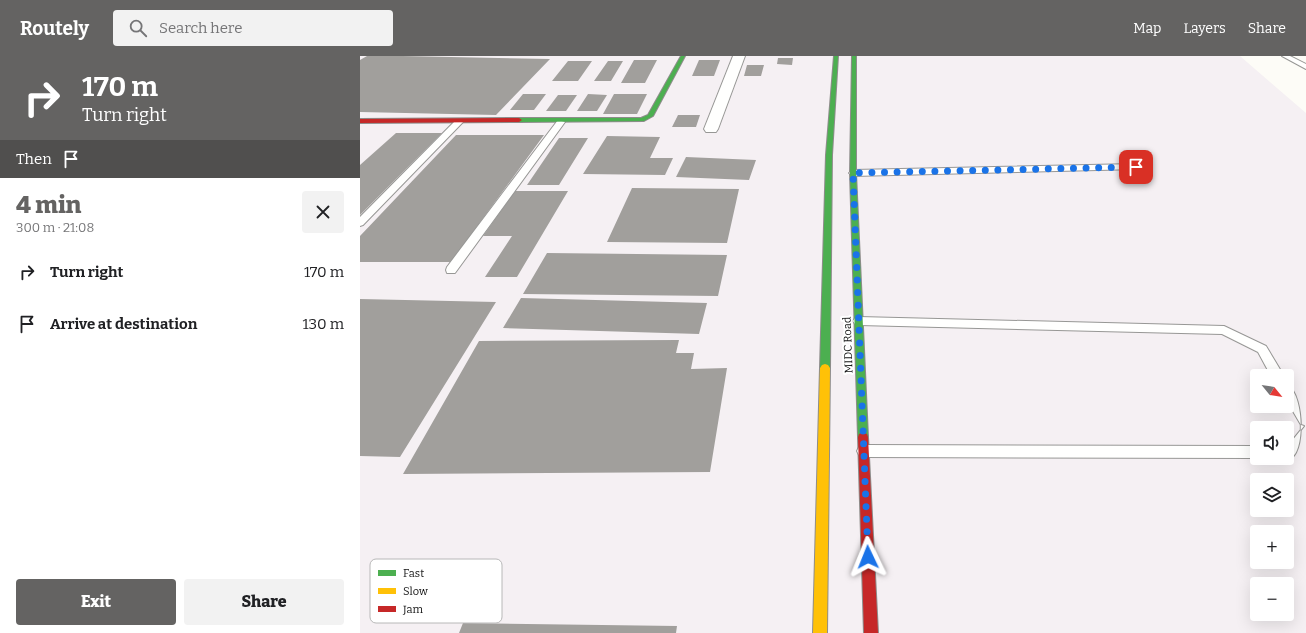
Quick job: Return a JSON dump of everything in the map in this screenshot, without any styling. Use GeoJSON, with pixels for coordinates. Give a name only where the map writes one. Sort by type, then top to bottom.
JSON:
{"type":"FeatureCollection","features":[{"type":"Feature","properties":{"kind":"main road"},"geometry":{"type":"LineString","coordinates":[[360,121],[561,122],[647,119],[683,56]]}},
{"type":"Feature","properties":{"kind":"main road","name":"MIDC Road"},"geometry":{"type":"LineString","coordinates":[[820,633],[829,155],[836,56]]}},
{"type":"Feature","properties":{"kind":"main road","name":"MIDC Road"},"geometry":{"type":"LineString","coordinates":[[854,56],[853,173],[871,633]]}},
{"type":"Feature","properties":{"kind":"street"},"geometry":{"type":"LineString","coordinates":[[711,129],[739,56]]}},
{"type":"Feature","properties":{"kind":"lane"},"geometry":{"type":"LineString","coordinates":[[1285,56],[1306,67]]}},
{"type":"Feature","properties":{"kind":"lane"},"geometry":{"type":"LineString","coordinates":[[360,223],[460,121]]}},
{"type":"Feature","properties":{"kind":"lane"},"geometry":{"type":"LineString","coordinates":[[452,270],[561,122]]}},
{"type":"Feature","properties":{"kind":"lane"},"geometry":{"type":"LineString","coordinates":[[853,173],[1136,167]]}},
{"type":"Feature","properties":{"kind":"lane"},"geometry":{"type":"LineString","coordinates":[[859,321],[1224,330],[1262,349],[1274,369]]}},
{"type":"Feature","properties":{"kind":"lane"},"geometry":{"type":"LineString","coordinates":[[1294,401],[1306,421]]}},
{"type":"Feature","properties":{"kind":"lane"},"geometry":{"type":"LineString","coordinates":[[1294,448],[1306,431]]}},
{"type":"Feature","properties":{"kind":"lane"},"geometry":{"type":"LineString","coordinates":[[864,451],[1250,452]]}},
{"type":"Feature","properties":{"kind":"shaded area"},"geometry":{"type":"Polygon","coordinates":[[[360,56],[1240,56],[1306,113],[1306,633],[360,633],[360,56]]]}},
{"type":"Feature","properties":{"kind":"building"},"geometry":{"type":"Polygon","coordinates":[[[367,56],[550,59],[496,115],[360,112],[360,60],[367,56]]]}},
{"type":"Feature","properties":{"kind":"building"},"geometry":{"type":"Polygon","coordinates":[[[778,58],[793,58],[792,65],[777,64],[778,58]]]}},
{"type":"Feature","properties":{"kind":"building"},"geometry":{"type":"Polygon","coordinates":[[[634,60],[657,60],[645,83],[621,83],[634,60]]]}},
{"type":"Feature","properties":{"kind":"building"},"geometry":{"type":"Polygon","coordinates":[[[699,60],[720,60],[714,76],[692,76],[699,60]]]}},
{"type":"Feature","properties":{"kind":"building"},"geometry":{"type":"Polygon","coordinates":[[[568,61],[592,61],[578,81],[552,81],[568,61]]]}},
{"type":"Feature","properties":{"kind":"building"},"geometry":{"type":"Polygon","coordinates":[[[608,61],[623,61],[611,81],[594,81],[608,61]]]}},
{"type":"Feature","properties":{"kind":"building"},"geometry":{"type":"Polygon","coordinates":[[[747,65],[764,65],[761,76],[744,76],[747,65]]]}},
{"type":"Feature","properties":{"kind":"building"},"geometry":{"type":"Polygon","coordinates":[[[523,94],[546,94],[534,110],[510,110],[523,94]]]}},
{"type":"Feature","properties":{"kind":"building"},"geometry":{"type":"Polygon","coordinates":[[[588,94],[607,95],[597,111],[577,111],[588,94]]]}},
{"type":"Feature","properties":{"kind":"building"},"geometry":{"type":"Polygon","coordinates":[[[614,94],[647,94],[637,114],[603,114],[614,94]]]}},
{"type":"Feature","properties":{"kind":"building"},"geometry":{"type":"Polygon","coordinates":[[[558,95],[577,95],[566,111],[546,111],[558,95]]]}},
{"type":"Feature","properties":{"kind":"building"},"geometry":{"type":"Polygon","coordinates":[[[678,115],[700,115],[696,127],[672,127],[678,115]]]}},
{"type":"Feature","properties":{"kind":"building"},"geometry":{"type":"Polygon","coordinates":[[[396,133],[442,133],[360,215],[360,165],[396,133]]]}},
{"type":"Feature","properties":{"kind":"building"},"geometry":{"type":"Polygon","coordinates":[[[456,135],[544,135],[451,262],[360,262],[360,236],[456,135]]]}},
{"type":"Feature","properties":{"kind":"building"},"geometry":{"type":"Polygon","coordinates":[[[607,136],[660,137],[650,158],[673,158],[665,175],[583,174],[607,136]]]}},
{"type":"Feature","properties":{"kind":"building"},"geometry":{"type":"Polygon","coordinates":[[[559,138],[588,138],[559,185],[527,185],[559,138]]]}},
{"type":"Feature","properties":{"kind":"building"},"geometry":{"type":"Polygon","coordinates":[[[686,157],[756,160],[749,180],[676,177],[686,157]]]}},
{"type":"Feature","properties":{"kind":"building"},"geometry":{"type":"Polygon","coordinates":[[[632,188],[739,189],[727,243],[607,242],[632,188]]]}},
{"type":"Feature","properties":{"kind":"building"},"geometry":{"type":"Polygon","coordinates":[[[515,191],[568,191],[517,277],[485,277],[512,236],[483,236],[515,191]]]}},
{"type":"Feature","properties":{"kind":"building"},"geometry":{"type":"Polygon","coordinates":[[[547,253],[727,255],[718,296],[523,294],[547,253]]]}},
{"type":"Feature","properties":{"kind":"building"},"geometry":{"type":"Polygon","coordinates":[[[521,298],[707,303],[699,334],[503,328],[521,298]]]}},
{"type":"Feature","properties":{"kind":"building"},"geometry":{"type":"Polygon","coordinates":[[[360,299],[496,302],[400,457],[360,456],[360,299]]]}},
{"type":"Feature","properties":{"kind":"building"},"geometry":{"type":"Polygon","coordinates":[[[679,340],[676,353],[694,353],[691,369],[727,368],[710,472],[403,474],[479,341],[679,340]]]}},
{"type":"Feature","properties":{"kind":"building"},"geometry":{"type":"Polygon","coordinates":[[[463,623],[677,626],[676,633],[459,633],[463,623]]]}},
{"type":"Feature","properties":{"kind":"traffic: fast"},"geometry":{"type":"LineString","coordinates":[[519,120],[642,120],[650,116],[683,56]]}},
{"type":"Feature","properties":{"kind":"traffic: fast"},"geometry":{"type":"LineString","coordinates":[[825,368],[829,155],[836,56]]}},
{"type":"Feature","properties":{"kind":"traffic: fast"},"geometry":{"type":"LineString","coordinates":[[854,56],[853,173],[863,437]]}},
{"type":"Feature","properties":{"kind":"traffic: slow"},"geometry":{"type":"LineString","coordinates":[[820,633],[825,368]]}},
{"type":"Feature","properties":{"kind":"traffic: jam"},"geometry":{"type":"LineString","coordinates":[[360,121],[519,120]]}},
{"type":"Feature","properties":{"kind":"traffic: jam"},"geometry":{"type":"LineString","coordinates":[[863,437],[871,633]]}},
{"type":"Feature","properties":{"kind":"route"},"geometry":{"type":"LineString","coordinates":[[868,557],[853,173],[1136,167]]}}]}
